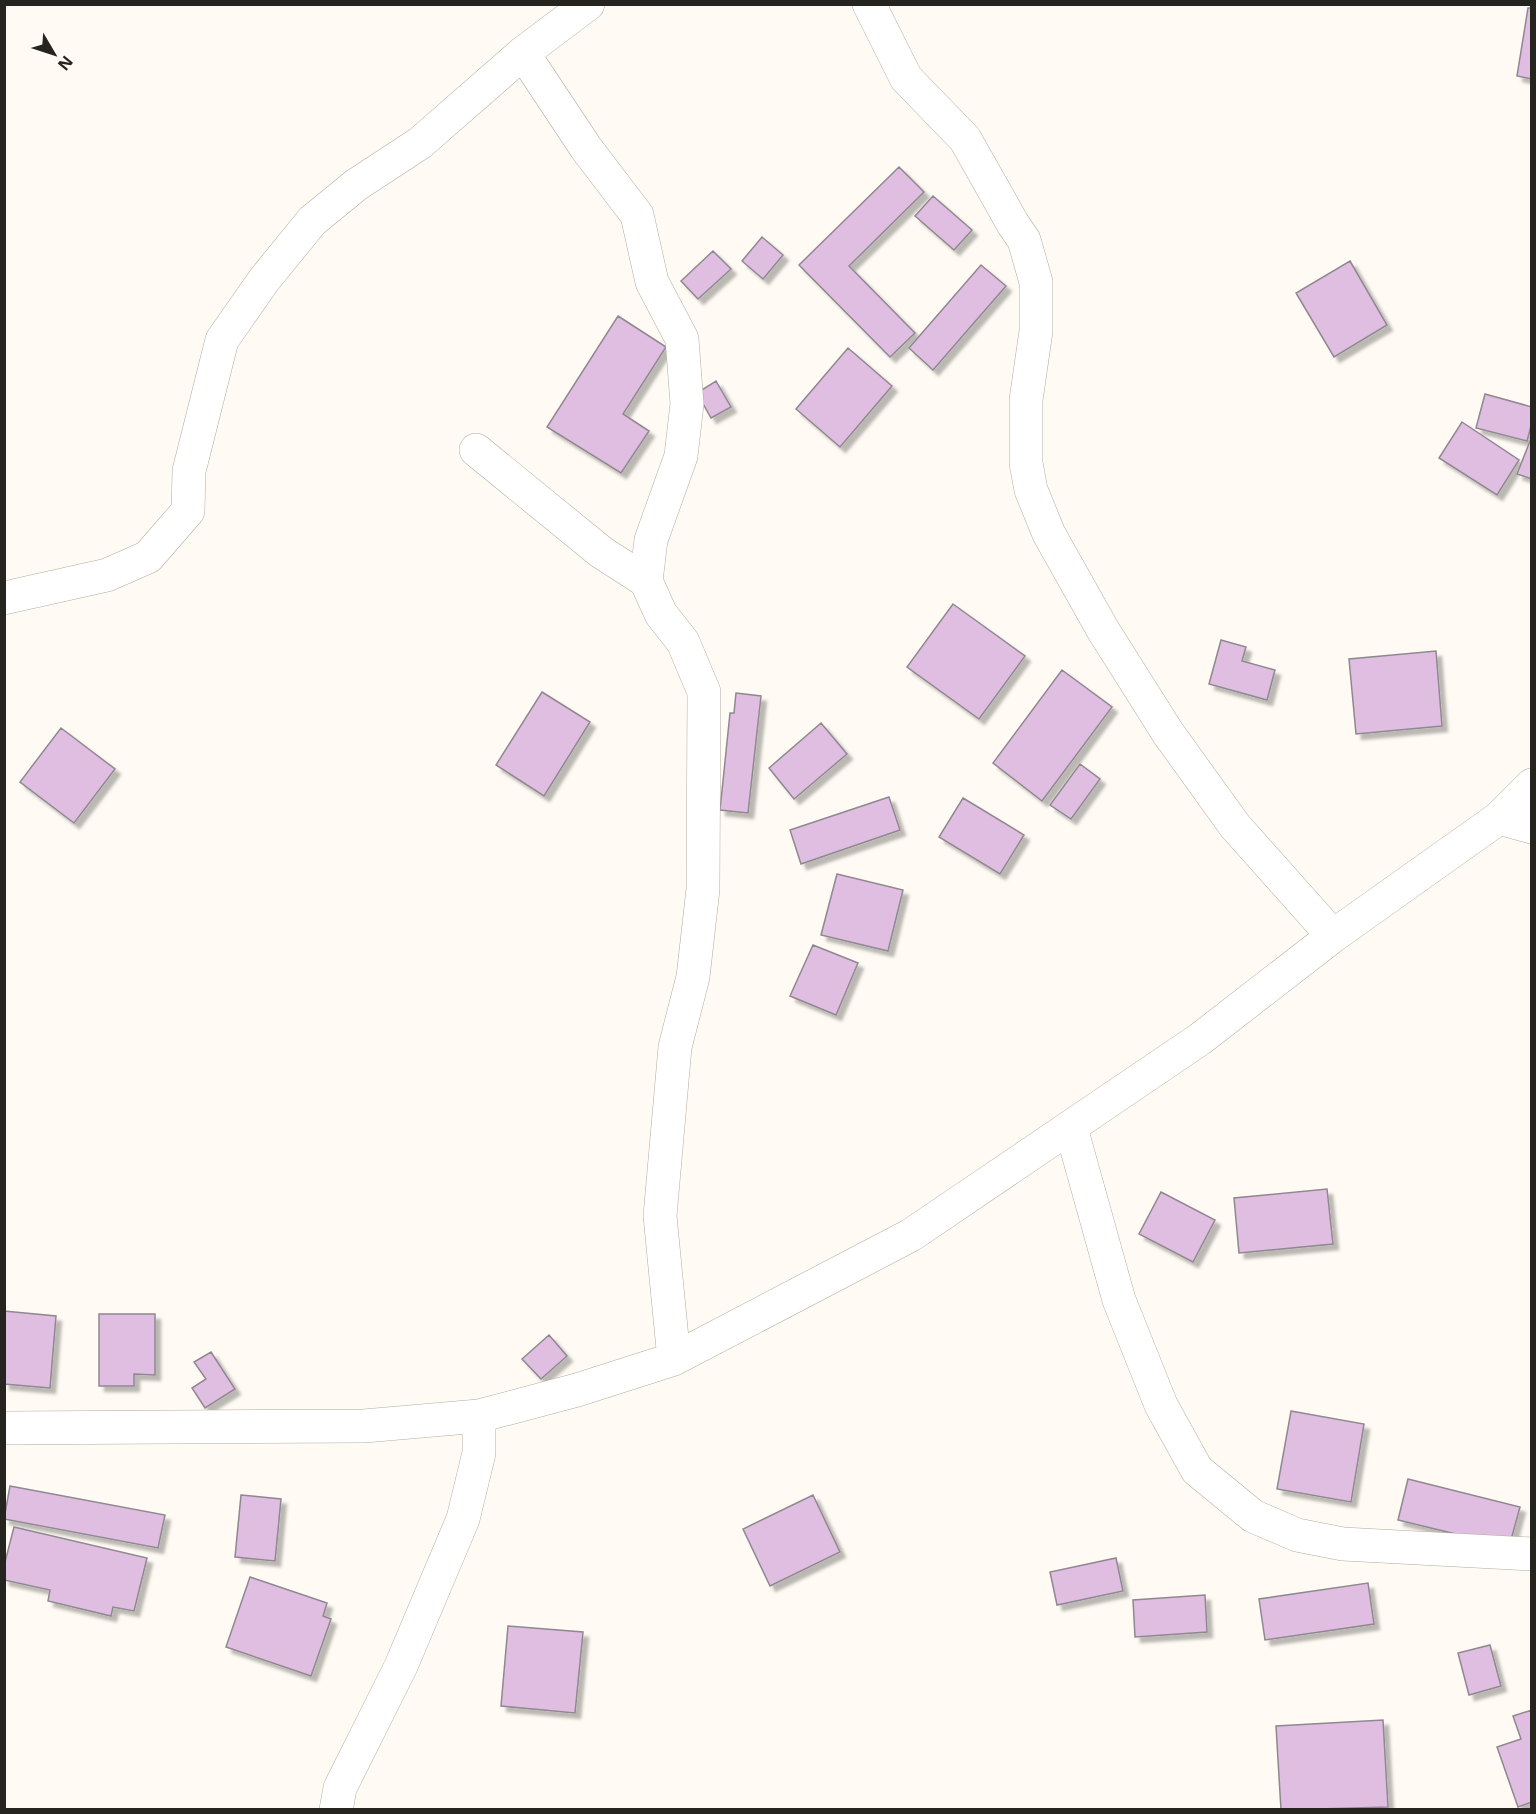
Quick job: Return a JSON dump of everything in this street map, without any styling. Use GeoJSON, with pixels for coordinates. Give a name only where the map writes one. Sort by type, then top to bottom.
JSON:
{"type":"FeatureCollection","features":[{"type":"Feature","properties":{"kind":"street"},"geometry":{"type":"LineString","coordinates":[[4,598],[107,575],[148,557],[188,511],[189,471],[222,340],[264,280],[312,221],[357,185],[420,143],[523,53],[588,4]]}},
{"type":"Feature","properties":{"kind":"street"},"geometry":{"type":"LineString","coordinates":[[869,4],[906,78],[965,139],[1024,240],[1036,282],[1036,331],[1026,400],[1026,463],[1031,490],[1049,534],[1103,630],[1168,733],[1235,826],[1333,936]]}},
{"type":"Feature","properties":{"kind":"street"},"geometry":{"type":"LineString","coordinates":[[523,53],[585,148],[637,215],[652,282],[682,339],[687,404],[681,456],[651,540],[646,580],[661,614],[683,642],[704,692],[703,889],[693,977],[675,1047],[660,1216],[674,1359]]}},
{"type":"Feature","properties":{"kind":"street"},"geometry":{"type":"LineString","coordinates":[[476,450],[601,552],[646,580]]}},
{"type":"Feature","properties":{"kind":"street"},"geometry":{"type":"LineString","coordinates":[[4,1428],[364,1426],[479,1416],[577,1390],[674,1359],[911,1235],[1071,1128],[1200,1039],[1333,936],[1499,818],[1532,785]]}},
{"type":"Feature","properties":{"kind":"street"},"geometry":{"type":"LineString","coordinates":[[1499,818],[1532,827]]}},
{"type":"Feature","properties":{"kind":"street"},"geometry":{"type":"LineString","coordinates":[[1071,1128],[1119,1300],[1161,1405],[1197,1470],[1254,1516],[1297,1535],[1343,1544],[1532,1554]]}},
{"type":"Feature","properties":{"kind":"street"},"geometry":{"type":"LineString","coordinates":[[336,1809],[340,1788],[401,1666],[463,1519],[479,1453],[479,1416]]}},
{"type":"Feature","properties":{"kind":"building"},"geometry":{"type":"Polygon","coordinates":[[[1528,8],[1532,8],[1532,79],[1517,76],[1528,8]]]}},
{"type":"Feature","properties":{"kind":"building"},"geometry":{"type":"Polygon","coordinates":[[[899,167],[924,192],[849,266],[915,333],[890,357],[799,265],[899,167]]]}},
{"type":"Feature","properties":{"kind":"building"},"geometry":{"type":"Polygon","coordinates":[[[933,196],[972,230],[954,250],[915,216],[933,196]]]}},
{"type":"Feature","properties":{"kind":"building"},"geometry":{"type":"Polygon","coordinates":[[[762,237],[783,255],[763,279],[742,261],[762,237]]]}},
{"type":"Feature","properties":{"kind":"building"},"geometry":{"type":"Polygon","coordinates":[[[713,251],[731,269],[698,299],[681,281],[713,251]]]}},
{"type":"Feature","properties":{"kind":"building"},"geometry":{"type":"Polygon","coordinates":[[[1350,261],[1387,325],[1334,357],[1296,293],[1350,261]]]}},
{"type":"Feature","properties":{"kind":"building"},"geometry":{"type":"Polygon","coordinates":[[[981,265],[1006,286],[933,370],[909,348],[981,265]]]}},
{"type":"Feature","properties":{"kind":"building"},"geometry":{"type":"Polygon","coordinates":[[[618,316],[666,347],[623,414],[649,431],[621,473],[547,427],[618,316]]]}},
{"type":"Feature","properties":{"kind":"building"},"geometry":{"type":"Polygon","coordinates":[[[848,348],[892,386],[840,447],[796,409],[848,348]]]}},
{"type":"Feature","properties":{"kind":"building"},"geometry":{"type":"Polygon","coordinates":[[[716,381],[731,407],[711,418],[697,393],[716,381]]]}},
{"type":"Feature","properties":{"kind":"building"},"geometry":{"type":"Polygon","coordinates":[[[1485,394],[1532,407],[1532,422],[1527,441],[1476,428],[1485,394]]]}},
{"type":"Feature","properties":{"kind":"building"},"geometry":{"type":"Polygon","coordinates":[[[1462,422],[1519,460],[1497,495],[1439,458],[1462,422]]]}},
{"type":"Feature","properties":{"kind":"building"},"geometry":{"type":"Polygon","coordinates":[[[1532,436],[1532,479],[1517,474],[1532,436]]]}},
{"type":"Feature","properties":{"kind":"building"},"geometry":{"type":"Polygon","coordinates":[[[953,604],[1025,656],[979,719],[907,667],[953,604]]]}},
{"type":"Feature","properties":{"kind":"building"},"geometry":{"type":"Polygon","coordinates":[[[1221,640],[1246,647],[1242,661],[1275,670],[1267,700],[1209,684],[1221,640]]]}},
{"type":"Feature","properties":{"kind":"building"},"geometry":{"type":"Polygon","coordinates":[[[1436,651],[1442,726],[1356,734],[1349,659],[1436,651]]]}},
{"type":"Feature","properties":{"kind":"building"},"geometry":{"type":"Polygon","coordinates":[[[1062,670],[1112,707],[1042,801],[993,763],[1062,670]]]}},
{"type":"Feature","properties":{"kind":"building"},"geometry":{"type":"Polygon","coordinates":[[[542,692],[590,722],[544,796],[496,765],[542,692]]]}},
{"type":"Feature","properties":{"kind":"building"},"geometry":{"type":"Polygon","coordinates":[[[736,693],[761,696],[748,813],[720,810],[730,713],[734,713],[736,693]]]}},
{"type":"Feature","properties":{"kind":"building"},"geometry":{"type":"Polygon","coordinates":[[[821,723],[847,754],[794,799],[769,768],[821,723]]]}},
{"type":"Feature","properties":{"kind":"building"},"geometry":{"type":"Polygon","coordinates":[[[61,728],[115,769],[74,823],[20,782],[61,728]]]}},
{"type":"Feature","properties":{"kind":"building"},"geometry":{"type":"Polygon","coordinates":[[[1080,764],[1100,779],[1071,819],[1050,805],[1080,764]]]}},
{"type":"Feature","properties":{"kind":"building"},"geometry":{"type":"Polygon","coordinates":[[[889,797],[900,830],[801,864],[790,830],[889,797]]]}},
{"type":"Feature","properties":{"kind":"building"},"geometry":{"type":"Polygon","coordinates":[[[963,798],[1024,835],[1000,874],[939,837],[963,798]]]}},
{"type":"Feature","properties":{"kind":"building"},"geometry":{"type":"Polygon","coordinates":[[[837,874],[903,890],[888,951],[821,935],[837,874]]]}},
{"type":"Feature","properties":{"kind":"building"},"geometry":{"type":"Polygon","coordinates":[[[813,945],[858,963],[836,1015],[790,996],[813,945]]]}},
{"type":"Feature","properties":{"kind":"building"},"geometry":{"type":"Polygon","coordinates":[[[1327,1189],[1333,1244],[1239,1253],[1234,1198],[1327,1189]]]}},
{"type":"Feature","properties":{"kind":"building"},"geometry":{"type":"Polygon","coordinates":[[[1161,1192],[1215,1220],[1193,1262],[1139,1234],[1161,1192]]]}},
{"type":"Feature","properties":{"kind":"building"},"geometry":{"type":"Polygon","coordinates":[[[4,1311],[56,1316],[50,1388],[4,1384],[4,1311]]]}},
{"type":"Feature","properties":{"kind":"building"},"geometry":{"type":"Polygon","coordinates":[[[99,1314],[155,1314],[155,1375],[134,1374],[134,1386],[99,1386],[99,1314]]]}},
{"type":"Feature","properties":{"kind":"building"},"geometry":{"type":"Polygon","coordinates":[[[549,1335],[567,1356],[541,1379],[522,1359],[549,1335]]]}},
{"type":"Feature","properties":{"kind":"building"},"geometry":{"type":"Polygon","coordinates":[[[211,1352],[235,1389],[205,1408],[192,1388],[206,1379],[194,1362],[211,1352]]]}},
{"type":"Feature","properties":{"kind":"building"},"geometry":{"type":"Polygon","coordinates":[[[1291,1411],[1364,1424],[1351,1502],[1277,1489],[1291,1411]]]}},
{"type":"Feature","properties":{"kind":"building"},"geometry":{"type":"Polygon","coordinates":[[[1408,1479],[1520,1507],[1509,1547],[1398,1520],[1408,1479]]]}},
{"type":"Feature","properties":{"kind":"building"},"geometry":{"type":"Polygon","coordinates":[[[10,1486],[165,1515],[158,1548],[4,1519],[10,1486]]]}},
{"type":"Feature","properties":{"kind":"building"},"geometry":{"type":"Polygon","coordinates":[[[241,1495],[281,1499],[275,1561],[235,1557],[241,1495]]]}},
{"type":"Feature","properties":{"kind":"building"},"geometry":{"type":"Polygon","coordinates":[[[813,1495],[840,1552],[770,1586],[743,1529],[813,1495]]]}},
{"type":"Feature","properties":{"kind":"building"},"geometry":{"type":"Polygon","coordinates":[[[14,1527],[147,1558],[134,1611],[113,1607],[111,1616],[48,1601],[50,1590],[4,1580],[4,1566],[14,1527]]]}},
{"type":"Feature","properties":{"kind":"building"},"geometry":{"type":"Polygon","coordinates":[[[1116,1558],[1123,1591],[1057,1605],[1050,1572],[1116,1558]]]}},
{"type":"Feature","properties":{"kind":"building"},"geometry":{"type":"Polygon","coordinates":[[[250,1577],[327,1603],[323,1616],[331,1619],[311,1676],[226,1647],[250,1577]]]}},
{"type":"Feature","properties":{"kind":"building"},"geometry":{"type":"Polygon","coordinates":[[[1368,1583],[1374,1624],[1265,1640],[1259,1599],[1368,1583]]]}},
{"type":"Feature","properties":{"kind":"building"},"geometry":{"type":"Polygon","coordinates":[[[1205,1595],[1207,1632],[1135,1637],[1133,1600],[1205,1595]]]}},
{"type":"Feature","properties":{"kind":"building"},"geometry":{"type":"Polygon","coordinates":[[[508,1626],[583,1632],[575,1713],[501,1706],[508,1626]]]}},
{"type":"Feature","properties":{"kind":"building"},"geometry":{"type":"Polygon","coordinates":[[[1490,1645],[1501,1686],[1469,1695],[1458,1653],[1490,1645]]]}},
{"type":"Feature","properties":{"kind":"building"},"geometry":{"type":"Polygon","coordinates":[[[1532,1710],[1532,1802],[1518,1807],[1497,1747],[1521,1739],[1513,1716],[1532,1710]]]}},
{"type":"Feature","properties":{"kind":"building"},"geometry":{"type":"Polygon","coordinates":[[[1383,1720],[1388,1807],[1281,1810],[1276,1726],[1383,1720]]]}}]}
